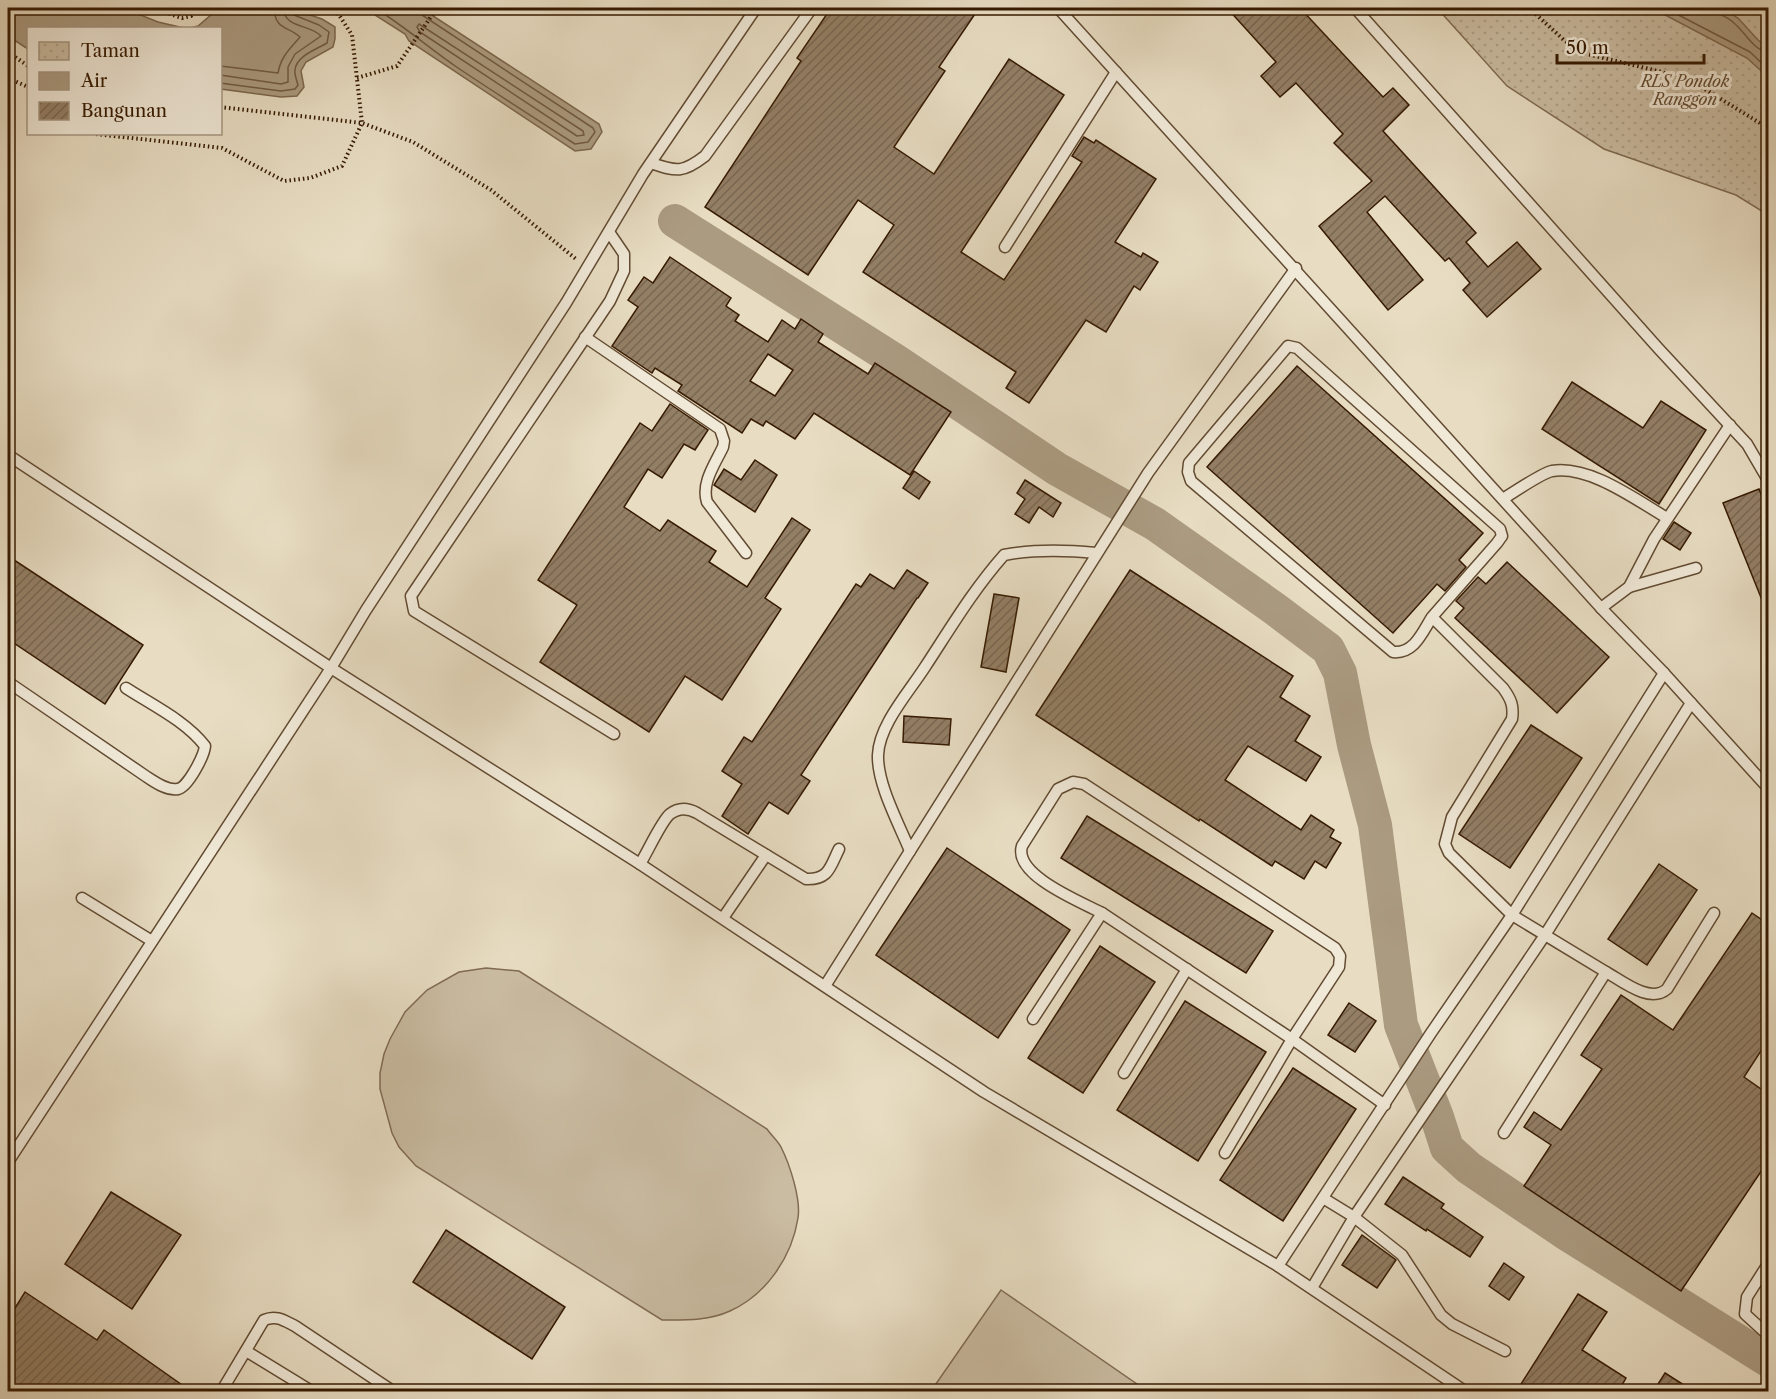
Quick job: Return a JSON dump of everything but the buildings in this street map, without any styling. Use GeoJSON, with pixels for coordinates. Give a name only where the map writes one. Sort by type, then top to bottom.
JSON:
{"type":"FeatureCollection","features":[{"type":"Feature","properties":{"kind":"lane"},"geometry":{"type":"LineString","coordinates":[[8,1162],[331,668],[587,268],[642,174],[756,8]]}},
{"type":"Feature","properties":{"kind":"lane"},"geometry":{"type":"LineString","coordinates":[[651,163],[680,171],[705,156],[812,8]]}},
{"type":"Feature","properties":{"kind":"lane"},"geometry":{"type":"LineString","coordinates":[[1058,8],[1296,268],[1600,608],[1664,673],[1768,788]]}},
{"type":"Feature","properties":{"kind":"lane"},"geometry":{"type":"LineString","coordinates":[[1354,8],[1747,444],[1768,480]]}},
{"type":"Feature","properties":{"kind":"lane"},"geometry":{"type":"LineString","coordinates":[[1005,247],[1116,72]]}},
{"type":"Feature","properties":{"kind":"lane"},"geometry":{"type":"LineString","coordinates":[[609,232],[624,254],[624,271],[610,301],[414,588],[411,604],[414,611],[614,734]]}},
{"type":"Feature","properties":{"kind":"lane"},"geometry":{"type":"LineString","coordinates":[[825,986],[1148,473],[1296,268]]}},
{"type":"Feature","properties":{"kind":"lane"},"geometry":{"type":"LineString","coordinates":[[585,337],[720,429],[724,441],[723,447],[705,488],[705,495],[707,502],[746,553]]}},
{"type":"Feature","properties":{"kind":"lane"},"geometry":{"type":"LineString","coordinates":[[1288,345],[1297,348],[1500,529],[1502,536],[1497,543],[1432,617],[1413,646],[1402,653],[1393,652],[1191,481],[1188,472],[1190,463],[1288,345]]}},
{"type":"Feature","properties":{"kind":"lane"},"geometry":{"type":"LineString","coordinates":[[1629,586],[1654,538],[1730,426]]}},
{"type":"Feature","properties":{"kind":"lane"},"geometry":{"type":"LineString","coordinates":[[8,455],[331,668],[723,918],[984,1092],[1278,1266],[1466,1392]]}},
{"type":"Feature","properties":{"kind":"lane"},"geometry":{"type":"LineString","coordinates":[[1503,499],[1550,471],[1576,471],[1603,482],[1667,518]]}},
{"type":"Feature","properties":{"kind":"lane"},"geometry":{"type":"LineString","coordinates":[[910,851],[878,767],[881,741],[894,712],[950,627],[1004,555],[1054,549],[1096,553]]}},
{"type":"Feature","properties":{"kind":"lane"},"geometry":{"type":"LineString","coordinates":[[1600,608],[1629,586],[1696,568]]}},
{"type":"Feature","properties":{"kind":"lane"},"geometry":{"type":"LineString","coordinates":[[1432,617],[1503,688],[1513,709],[1512,719],[1452,817],[1446,844],[1449,853],[1512,915],[1606,972],[1643,992],[1654,995],[1662,994],[1667,989],[1714,913]]}},
{"type":"Feature","properties":{"kind":"lane"},"geometry":{"type":"LineString","coordinates":[[1278,1266],[1431,1033],[1512,915],[1664,673]]}},
{"type":"Feature","properties":{"kind":"lane"},"geometry":{"type":"LineString","coordinates":[[8,682],[147,777],[167,788],[177,789],[185,785],[204,754],[206,746],[182,725],[126,688]]}},
{"type":"Feature","properties":{"kind":"lane"},"geometry":{"type":"LineString","coordinates":[[1312,1288],[1354,1216],[1545,935],[1690,703]]}},
{"type":"Feature","properties":{"kind":"lane"},"geometry":{"type":"LineString","coordinates":[[1225,1153],[1292,1039],[1340,967],[1340,956],[1335,948],[1084,783],[1073,782],[1058,789],[1022,846],[1020,853],[1023,862],[1038,878],[1102,913],[1292,1039],[1385,1105]]}},
{"type":"Feature","properties":{"kind":"lane"},"geometry":{"type":"LineString","coordinates":[[640,864],[669,814],[688,808],[806,879],[818,879],[826,874],[839,849]]}},
{"type":"Feature","properties":{"kind":"lane"},"geometry":{"type":"LineString","coordinates":[[723,918],[766,855]]}},
{"type":"Feature","properties":{"kind":"lane"},"geometry":{"type":"LineString","coordinates":[[82,898],[152,941]]}},
{"type":"Feature","properties":{"kind":"lane"},"geometry":{"type":"LineString","coordinates":[[1033,1019],[1102,913]]}},
{"type":"Feature","properties":{"kind":"lane"},"geometry":{"type":"LineString","coordinates":[[1124,1073],[1187,969]]}},
{"type":"Feature","properties":{"kind":"lane"},"geometry":{"type":"LineString","coordinates":[[1504,1133],[1606,972]]}},
{"type":"Feature","properties":{"kind":"lane"},"geometry":{"type":"LineString","coordinates":[[1323,1198],[1354,1216],[1402,1255],[1441,1315],[1452,1324],[1505,1351]]}},
{"type":"Feature","properties":{"kind":"lane"},"geometry":{"type":"LineString","coordinates":[[1768,1264],[1747,1297],[1745,1314],[1768,1335]]}},
{"type":"Feature","properties":{"kind":"lane"},"geometry":{"type":"LineString","coordinates":[[221,1392],[264,1320],[272,1317],[282,1319],[394,1392]]}},
{"type":"Feature","properties":{"kind":"lane"},"geometry":{"type":"LineString","coordinates":[[246,1351],[313,1392]]}},
{"type":"Feature","properties":{"kind":"path"},"geometry":{"type":"LineString","coordinates":[[152,8],[182,18],[191,16],[198,8]]}},
{"type":"Feature","properties":{"kind":"path"},"geometry":{"type":"LineString","coordinates":[[105,135],[222,148],[284,181],[310,178],[342,166],[362,123],[352,35],[339,15],[330,8]]}},
{"type":"Feature","properties":{"kind":"path"},"geometry":{"type":"LineString","coordinates":[[357,78],[397,66],[437,8]]}},
{"type":"Feature","properties":{"kind":"path"},"geometry":{"type":"LineString","coordinates":[[1529,8],[1565,41],[1587,54],[1662,72],[1703,88],[1768,128]]}},
{"type":"Feature","properties":{"kind":"path"},"geometry":{"type":"LineString","coordinates":[[8,52],[27,65]]}},
{"type":"Feature","properties":{"kind":"path"},"geometry":{"type":"LineString","coordinates":[[8,78],[27,87]]}},
{"type":"Feature","properties":{"kind":"path"},"geometry":{"type":"LineString","coordinates":[[222,107],[362,123],[413,142],[491,190],[587,268]]}},
{"type":"Feature","properties":{"kind":"green space","name":"RLS Pondok Ranggon"},"geometry":{"type":"Polygon","coordinates":[[[1437,8],[1768,8],[1768,215],[1736,195],[1604,149],[1507,86],[1437,8]]]}},
{"type":"Feature","properties":{"kind":"green space"},"geometry":{"type":"Polygon","coordinates":[[[486,968],[519,971],[767,1129],[781,1147],[791,1172],[798,1201],[798,1218],[790,1247],[783,1260],[766,1285],[755,1295],[730,1311],[713,1317],[662,1320],[416,1166],[399,1147],[392,1133],[380,1089],[380,1073],[390,1039],[405,1012],[427,990],[459,972],[486,968]]]}},
{"type":"Feature","properties":{"kind":"green space"},"geometry":{"type":"Polygon","coordinates":[[[1001,1290],[1147,1391],[931,1391],[1001,1290]]]}},
{"type":"Feature","properties":{"kind":"water"},"geometry":{"type":"Polygon","coordinates":[[[8,8],[123,8],[158,22],[180,27],[27,27],[27,48],[8,36],[8,8]]]}},
{"type":"Feature","properties":{"kind":"water"},"geometry":{"type":"Polygon","coordinates":[[[219,8],[289,8],[322,19],[335,27],[335,39],[333,47],[306,62],[301,71],[304,87],[297,96],[281,97],[222,89],[222,27],[194,27],[219,8]]]}},
{"type":"Feature","properties":{"kind":"water"},"geometry":{"type":"Polygon","coordinates":[[[364,8],[421,8],[599,124],[602,132],[591,149],[575,151],[409,41],[405,34],[364,8]]]}},
{"type":"Feature","properties":{"kind":"water"},"geometry":{"type":"Polygon","coordinates":[[[1652,8],[1721,8],[1738,18],[1768,48],[1768,77],[1747,58],[1652,8]]]}},
{"type":"Feature","properties":{"kind":"waterway"},"geometry":{"type":"LineString","coordinates":[[675,221],[896,361],[1057,469],[1155,524],[1328,649],[1340,673],[1354,745],[1375,825],[1401,1025],[1447,1148],[1469,1168],[1564,1232],[1768,1360]]}}]}
